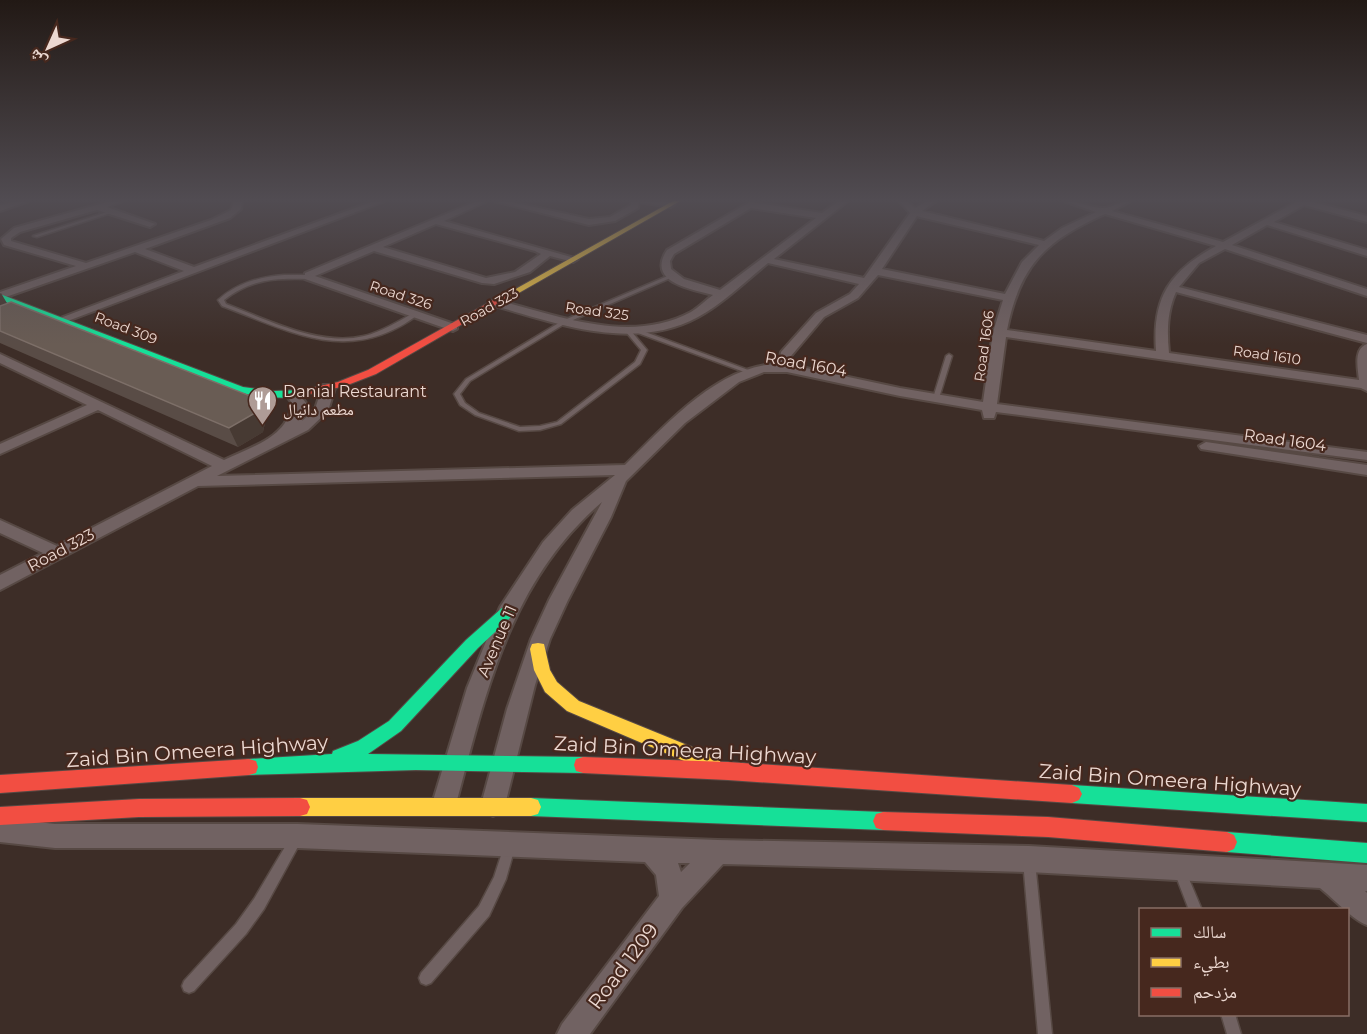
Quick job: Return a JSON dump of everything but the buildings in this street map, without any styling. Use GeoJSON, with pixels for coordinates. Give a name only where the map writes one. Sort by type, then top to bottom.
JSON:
{"type":"FeatureCollection","features":[{"type":"Feature","properties":{"kind":"street"},"geometry":{"type":"LineString","coordinates":[[28,249],[85,266]]}},
{"type":"Feature","properties":{"kind":"street"},"geometry":{"type":"LineString","coordinates":[[0,296],[134,249]]}},
{"type":"Feature","properties":{"kind":"street"},"geometry":{"type":"LineString","coordinates":[[136,249],[192,270]]}},
{"type":"Feature","properties":{"kind":"street"},"geometry":{"type":"LineString","coordinates":[[61,320],[248,249]]}},
{"type":"Feature","properties":{"kind":"street"},"geometry":{"type":"LineString","coordinates":[[308,277],[312,272],[367,249]]}},
{"type":"Feature","properties":{"kind":"street"},"geometry":{"type":"LineString","coordinates":[[380,249],[486,281],[514,276],[544,258],[546,253],[543,250]]}},
{"type":"Feature","properties":{"kind":"street","name":"Road 323"},"geometry":{"type":"LineString","coordinates":[[241,390],[292,394],[328,388],[365,375],[591,249]]}},
{"type":"Feature","properties":{"kind":"street"},"geometry":{"type":"LineString","coordinates":[[675,249],[664,258],[663,266],[672,276],[722,294]]}},
{"type":"Feature","properties":{"kind":"street","name":"Road 325"},"geometry":{"type":"LineString","coordinates":[[496,303],[564,322],[633,332],[682,320],[722,294],[780,249]]}},
{"type":"Feature","properties":{"kind":"street"},"geometry":{"type":"LineString","coordinates":[[788,368],[784,361],[785,355],[820,315],[850,299],[876,271],[890,249]]}},
{"type":"Feature","properties":{"kind":"street","name":"Road 1606"},"geometry":{"type":"LineString","coordinates":[[989,411],[994,386],[999,332],[1007,298],[1025,263],[1040,249]]}},
{"type":"Feature","properties":{"kind":"street"},"geometry":{"type":"LineString","coordinates":[[1163,355],[1161,318],[1172,288],[1182,273],[1195,261],[1216,249]]}},
{"type":"Feature","properties":{"kind":"street"},"geometry":{"type":"LineString","coordinates":[[1237,249],[1367,293]]}},
{"type":"Feature","properties":{"kind":"street"},"geometry":{"type":"LineString","coordinates":[[543,250],[573,259]]}},
{"type":"Feature","properties":{"kind":"street"},"geometry":{"type":"LineString","coordinates":[[766,260],[866,282]]}},
{"type":"Feature","properties":{"kind":"street"},"geometry":{"type":"LineString","coordinates":[[876,271],[1007,298]]}},
{"type":"Feature","properties":{"kind":"street","name":"Road 326"},"geometry":{"type":"LineString","coordinates":[[308,277],[453,327]]}},
{"type":"Feature","properties":{"kind":"street"},"geometry":{"type":"LineString","coordinates":[[495,281],[519,290]]}},
{"type":"Feature","properties":{"kind":"street"},"geometry":{"type":"LineString","coordinates":[[1172,288],[1367,339]]}},
{"type":"Feature","properties":{"kind":"street","name":"Road 309"},"geometry":{"type":"LineString","coordinates":[[0,296],[241,390]]}},
{"type":"Feature","properties":{"kind":"street"},"geometry":{"type":"LineString","coordinates":[[11,318],[33,309]]}},
{"type":"Feature","properties":{"kind":"street","name":"Road 1610"},"geometry":{"type":"LineString","coordinates":[[999,332],[1367,386]]}},
{"type":"Feature","properties":{"kind":"street"},"geometry":{"type":"LineString","coordinates":[[1367,348],[1363,360],[1367,386]]}},
{"type":"Feature","properties":{"kind":"street"},"geometry":{"type":"LineString","coordinates":[[0,358],[224,465]]}},
{"type":"Feature","properties":{"kind":"street","name":"Road 1604"},"geometry":{"type":"LineString","coordinates":[[749,372],[763,368],[788,368],[989,411],[1367,456]]}},
{"type":"Feature","properties":{"kind":"street","name":"Road 1604"},"geometry":{"type":"LineString","coordinates":[[749,372],[1367,470]]}},
{"type":"Feature","properties":{"kind":"street","name":"Avenue 11"},"geometry":{"type":"LineString","coordinates":[[444,804],[477,688],[507,612],[549,546],[578,514],[625,475],[680,420],[734,379],[749,372]]}},
{"type":"Feature","properties":{"kind":"street","name":"Road 323"},"geometry":{"type":"LineString","coordinates":[[0,583],[224,465],[303,427],[321,411],[328,388]]}},
{"type":"Feature","properties":{"kind":"street"},"geometry":{"type":"LineString","coordinates":[[284,435],[298,416],[299,403],[292,394]]}},
{"type":"Feature","properties":{"kind":"street"},"geometry":{"type":"LineString","coordinates":[[0,450],[98,405]]}},
{"type":"Feature","properties":{"kind":"street"},"geometry":{"type":"LineString","coordinates":[[194,481],[625,475]]}},
{"type":"Feature","properties":{"kind":"street","name":"Avenue 11"},"geometry":{"type":"LineString","coordinates":[[493,805],[504,761],[550,617],[605,518],[625,475]]}},
{"type":"Feature","properties":{"kind":"street"},"geometry":{"type":"LineString","coordinates":[[0,526],[56,552]]}},
{"type":"Feature","properties":{"kind":"street"},"geometry":{"type":"LineString","coordinates":[[331,761],[364,747],[395,726],[472,644],[507,612]]}},
{"type":"Feature","properties":{"kind":"street"},"geometry":{"type":"LineString","coordinates":[[538,649],[550,687],[573,706],[728,771]]}},
{"type":"Feature","properties":{"kind":"street","name":"Zaid Bin Omeera Highway"},"geometry":{"type":"LineString","coordinates":[[0,784],[331,761],[504,761],[728,771],[1367,813]]}},
{"type":"Feature","properties":{"kind":"street"},"geometry":{"type":"LineString","coordinates":[[0,816],[139,808],[493,805],[723,816],[1048,827],[1367,853]]}},
{"type":"Feature","properties":{"kind":"street"},"geometry":{"type":"LineString","coordinates":[[0,830],[55,836],[298,836],[718,852],[1029,859],[1367,878]]}},
{"type":"Feature","properties":{"kind":"street"},"geometry":{"type":"LineString","coordinates":[[651,849],[668,870],[674,899]]}},
{"type":"Feature","properties":{"kind":"street","name":"Road 1209"},"geometry":{"type":"LineString","coordinates":[[572,1034],[674,899],[718,852]]}},
{"type":"Feature","properties":{"kind":"street"},"geometry":{"type":"LineString","coordinates":[[1325,876],[1353,897],[1367,912]]}},
{"type":"Feature","properties":{"kind":"lane"},"geometry":{"type":"LineString","coordinates":[[633,332],[644,350],[638,363],[559,423],[540,428],[519,429],[477,414],[462,404],[457,394],[468,380],[564,322],[672,276]]}},
{"type":"Feature","properties":{"kind":"lane"},"geometry":{"type":"LineString","coordinates":[[308,277],[262,278],[239,286],[221,300],[224,305],[324,340],[349,341],[373,336],[416,314]]}},
{"type":"Feature","properties":{"kind":"lane"},"geometry":{"type":"LineString","coordinates":[[633,332],[749,372]]}},
{"type":"Feature","properties":{"kind":"lane"},"geometry":{"type":"LineString","coordinates":[[936,398],[949,356]]}},
{"type":"Feature","properties":{"kind":"lane"},"geometry":{"type":"LineString","coordinates":[[189,986],[220,955],[260,904],[298,836]]}},
{"type":"Feature","properties":{"kind":"lane"},"geometry":{"type":"LineString","coordinates":[[426,978],[484,911],[500,879],[510,844]]}},
{"type":"Feature","properties":{"kind":"lane"},"geometry":{"type":"LineString","coordinates":[[1029,859],[1045,1034]]}},
{"type":"Feature","properties":{"kind":"lane"},"geometry":{"type":"LineString","coordinates":[[1179,868],[1196,908]]}},
{"type":"Feature","properties":{"kind":"lane"},"geometry":{"type":"LineString","coordinates":[[1229,1016],[1234,1034]]}},
{"type":"Feature","properties":{"kind":"traffic: fast"},"geometry":{"type":"LineString","coordinates":[[0,297],[241,390],[274,394],[302,393]]}},
{"type":"Feature","properties":{"kind":"traffic: fast"},"geometry":{"type":"LineString","coordinates":[[340,757],[364,747],[395,726],[472,644],[507,612]]}},
{"type":"Feature","properties":{"kind":"traffic: fast"},"geometry":{"type":"LineString","coordinates":[[249,767],[416,762],[583,765]]}},
{"type":"Feature","properties":{"kind":"traffic: fast"},"geometry":{"type":"LineString","coordinates":[[1072,794],[1367,813]]}},
{"type":"Feature","properties":{"kind":"traffic: fast"},"geometry":{"type":"LineString","coordinates":[[531,807],[883,821]]}},
{"type":"Feature","properties":{"kind":"traffic: fast"},"geometry":{"type":"LineString","coordinates":[[1227,842],[1367,853]]}},
{"type":"Feature","properties":{"kind":"traffic: slow"},"geometry":{"type":"LineString","coordinates":[[507,296],[591,249]]}},
{"type":"Feature","properties":{"kind":"traffic: slow"},"geometry":{"type":"LineString","coordinates":[[538,649],[542,670],[551,687],[573,706],[712,764]]}},
{"type":"Feature","properties":{"kind":"traffic: slow"},"geometry":{"type":"LineString","coordinates":[[300,807],[531,807]]}},
{"type":"Feature","properties":{"kind":"traffic: jam"},"geometry":{"type":"LineString","coordinates":[[302,393],[341,384],[372,372],[507,296]]}},
{"type":"Feature","properties":{"kind":"traffic: jam"},"geometry":{"type":"LineString","coordinates":[[583,765],[728,771],[1072,794]]}},
{"type":"Feature","properties":{"kind":"traffic: jam"},"geometry":{"type":"LineString","coordinates":[[0,784],[249,767]]}},
{"type":"Feature","properties":{"kind":"traffic: jam"},"geometry":{"type":"LineString","coordinates":[[0,816],[139,808],[300,807]]}},
{"type":"Feature","properties":{"kind":"traffic: jam"},"geometry":{"type":"LineString","coordinates":[[883,821],[1048,827],[1227,842]]}},
{"type":"Feature","properties":{"kind":"place","name":"Danial Restaurant مطعم دانيال"},"geometry":{"type":"Point","coordinates":[262,426]}}]}
